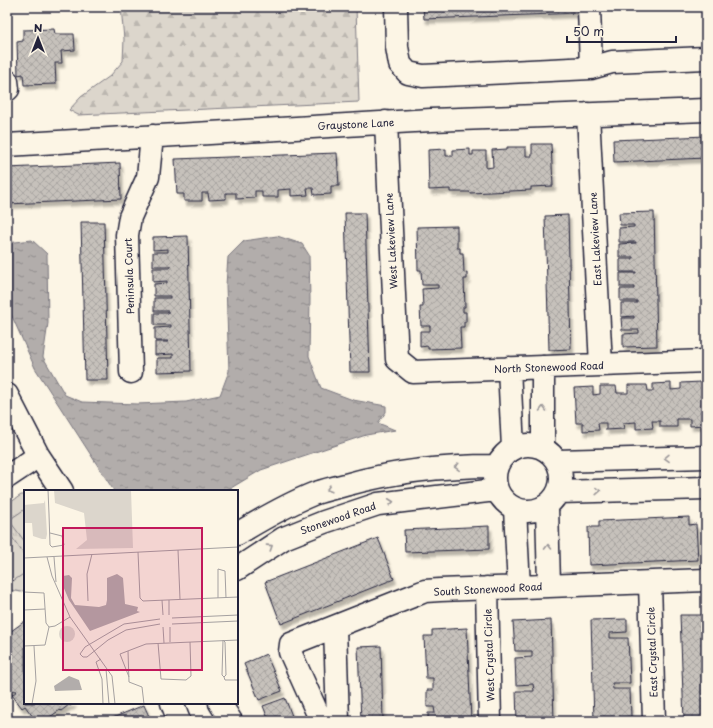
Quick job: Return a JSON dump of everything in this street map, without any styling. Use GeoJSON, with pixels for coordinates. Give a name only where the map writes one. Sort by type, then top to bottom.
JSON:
{"type":"FeatureCollection","features":[{"type":"Feature","properties":{"kind":"street"},"geometry":{"type":"LineString","coordinates":[[396,7],[397,48],[400,64],[408,73],[423,76],[591,68],[612,62],[706,58]]}},
{"type":"Feature","properties":{"kind":"street"},"geometry":{"type":"LineString","coordinates":[[589,7],[591,68]]}},
{"type":"Feature","properties":{"kind":"street"},"geometry":{"type":"LineString","coordinates":[[7,81],[7,90]]}},
{"type":"Feature","properties":{"kind":"street","name":"Graystone Lane"},"geometry":{"type":"LineString","coordinates":[[7,144],[386,122],[706,110]]}},
{"type":"Feature","properties":{"kind":"street","name":"East Lakeview Lane"},"geometry":{"type":"LineString","coordinates":[[588,114],[601,365]]}},
{"type":"Feature","properties":{"kind":"street","name":"West Lakeview Lane"},"geometry":{"type":"LineString","coordinates":[[386,122],[397,359]]}},
{"type":"Feature","properties":{"kind":"street","name":"Peninsula Court"},"geometry":{"type":"LineString","coordinates":[[132,372],[127,235],[130,217],[148,177],[152,136]]}},
{"type":"Feature","properties":{"kind":"street","name":"North Stonewood Road"},"geometry":{"type":"LineString","coordinates":[[397,359],[413,372],[706,361]]}},
{"type":"Feature","properties":{"kind":"street"},"geometry":{"type":"LineString","coordinates":[[543,367],[550,454],[561,471],[562,482],[553,499],[549,586]]}},
{"type":"Feature","properties":{"kind":"street"},"geometry":{"type":"LineString","coordinates":[[509,368],[512,448]]}},
{"type":"Feature","properties":{"kind":"street"},"geometry":{"type":"LineString","coordinates":[[7,395],[38,455],[61,490]]}},
{"type":"Feature","properties":{"kind":"street"},"geometry":{"type":"LineString","coordinates":[[706,457],[550,454],[528,444],[512,448],[502,455],[496,466],[494,478],[496,490],[504,502],[515,509],[531,512],[553,499],[706,488]]}},
{"type":"Feature","properties":{"kind":"street"},"geometry":{"type":"LineString","coordinates":[[7,477],[38,455]]}},
{"type":"Feature","properties":{"kind":"street"},"geometry":{"type":"LineString","coordinates":[[238,533],[274,512],[314,493],[374,477],[419,470],[469,466],[496,466]]}},
{"type":"Feature","properties":{"kind":"street","name":"Stonewood Road"},"geometry":{"type":"LineString","coordinates":[[238,568],[284,538],[324,522],[378,504],[496,490]]}},
{"type":"Feature","properties":{"kind":"street"},"geometry":{"type":"LineString","coordinates":[[515,509],[519,587]]}},
{"type":"Feature","properties":{"kind":"street","name":"South Stonewood Road"},"geometry":{"type":"LineString","coordinates":[[321,721],[290,652],[291,644],[425,592],[487,588],[706,580]]}},
{"type":"Feature","properties":{"kind":"street","name":"East Crystal Circle"},"geometry":{"type":"LineString","coordinates":[[650,583],[654,721]]}},
{"type":"Feature","properties":{"kind":"street","name":"West Crystal Circle"},"geometry":{"type":"LineString","coordinates":[[487,588],[490,721]]}},
{"type":"Feature","properties":{"kind":"street"},"geometry":{"type":"LineString","coordinates":[[335,627],[338,721]]}},
{"type":"Feature","properties":{"kind":"street"},"geometry":{"type":"LineString","coordinates":[[172,704],[179,721]]}},
{"type":"Feature","properties":{"kind":"green space"},"geometry":{"type":"Polygon","coordinates":[[[121,7],[356,7],[359,102],[78,115],[69,110],[81,97],[110,76],[123,61],[124,39],[121,7]]]}},
{"type":"Feature","properties":{"kind":"green space"},"geometry":{"type":"Polygon","coordinates":[[[21,495],[24,495],[24,590],[21,592],[10,590],[7,587],[7,505],[21,495]]]}},
{"type":"Feature","properties":{"kind":"green space"},"geometry":{"type":"Polygon","coordinates":[[[24,510],[24,541],[9,520],[24,510]]]}},
{"type":"Feature","properties":{"kind":"green space"},"geometry":{"type":"Polygon","coordinates":[[[7,530],[24,555],[24,574],[13,581],[7,572],[7,530]]]}},
{"type":"Feature","properties":{"kind":"water"},"geometry":{"type":"Polygon","coordinates":[[[277,236],[302,244],[309,255],[309,356],[321,388],[353,400],[386,406],[386,412],[378,423],[395,430],[366,435],[261,470],[228,490],[113,490],[35,368],[7,305],[7,243],[32,240],[47,254],[48,323],[43,357],[65,395],[82,402],[137,404],[186,402],[220,395],[229,371],[226,285],[228,257],[244,241],[277,236]]]}},
{"type":"Feature","properties":{"kind":"building"},"geometry":{"type":"Polygon","coordinates":[[[423,7],[579,7],[579,13],[424,19],[423,7]]]}},
{"type":"Feature","properties":{"kind":"building"},"geometry":{"type":"Polygon","coordinates":[[[54,29],[55,34],[74,34],[75,50],[61,51],[62,63],[55,63],[56,84],[24,85],[23,74],[18,75],[17,42],[23,41],[23,30],[54,29]]]}},
{"type":"Feature","properties":{"kind":"building"},"geometry":{"type":"Polygon","coordinates":[[[706,136],[706,158],[614,162],[613,140],[706,136]]]}},
{"type":"Feature","properties":{"kind":"building"},"geometry":{"type":"Polygon","coordinates":[[[532,144],[551,144],[553,186],[531,187],[531,190],[470,193],[450,192],[450,189],[429,190],[428,150],[446,149],[446,156],[453,156],[453,150],[470,149],[470,155],[473,155],[473,151],[486,151],[486,168],[493,167],[492,150],[507,149],[507,147],[526,147],[526,156],[532,156],[532,144]]]}},
{"type":"Feature","properties":{"kind":"building"},"geometry":{"type":"Polygon","coordinates":[[[337,153],[339,186],[331,186],[331,194],[314,195],[313,188],[307,188],[308,195],[291,196],[291,189],[278,190],[278,197],[262,197],[262,191],[255,191],[255,198],[236,199],[236,193],[226,193],[226,199],[209,200],[208,193],[202,193],[202,201],[184,201],[184,194],[177,194],[175,159],[337,153]]]}},
{"type":"Feature","properties":{"kind":"building"},"geometry":{"type":"Polygon","coordinates":[[[120,163],[121,199],[7,204],[7,168],[120,163]]]}},
{"type":"Feature","properties":{"kind":"building"},"geometry":{"type":"Polygon","coordinates":[[[654,212],[657,346],[623,347],[623,334],[639,333],[639,330],[622,330],[621,318],[634,318],[634,316],[621,317],[621,303],[637,303],[637,301],[620,301],[620,289],[634,289],[634,287],[620,287],[620,273],[636,272],[620,272],[620,259],[633,259],[633,257],[619,257],[619,244],[636,242],[619,242],[619,228],[634,227],[634,225],[620,225],[619,213],[654,212]]]}},
{"type":"Feature","properties":{"kind":"building"},"geometry":{"type":"Polygon","coordinates":[[[345,213],[365,213],[370,372],[350,372],[345,213]]]}},
{"type":"Feature","properties":{"kind":"building"},"geometry":{"type":"Polygon","coordinates":[[[568,215],[571,349],[549,350],[545,216],[568,215]]]}},
{"type":"Feature","properties":{"kind":"building"},"geometry":{"type":"Polygon","coordinates":[[[81,222],[104,222],[108,380],[85,380],[81,222]]]}},
{"type":"Feature","properties":{"kind":"building"},"geometry":{"type":"Polygon","coordinates":[[[457,226],[457,248],[460,248],[460,253],[463,253],[464,273],[467,272],[467,279],[464,279],[465,307],[463,307],[463,312],[466,312],[466,322],[464,322],[464,327],[460,327],[461,348],[428,349],[428,346],[420,347],[420,331],[430,331],[430,326],[421,326],[420,307],[423,307],[422,289],[438,288],[438,285],[422,285],[421,270],[418,270],[417,227],[457,226]]]}},
{"type":"Feature","properties":{"kind":"building"},"geometry":{"type":"Polygon","coordinates":[[[188,236],[191,371],[157,372],[157,358],[173,358],[173,354],[155,355],[155,342],[168,341],[155,341],[155,328],[171,327],[171,325],[154,325],[154,313],[168,313],[168,311],[154,311],[154,298],[170,298],[170,296],[154,296],[154,284],[167,283],[167,281],[153,282],[153,268],[170,268],[170,266],[153,266],[153,252],[168,252],[168,249],[153,250],[153,237],[188,236]]]}},
{"type":"Feature","properties":{"kind":"building"},"geometry":{"type":"Polygon","coordinates":[[[701,382],[702,388],[705,388],[706,382],[706,424],[704,425],[690,426],[690,419],[677,419],[677,427],[660,427],[660,421],[652,421],[653,428],[636,429],[636,422],[623,423],[624,429],[606,430],[606,423],[598,423],[599,430],[583,431],[583,423],[576,423],[574,388],[593,387],[593,395],[600,394],[600,386],[616,386],[617,393],[628,393],[628,385],[647,385],[648,391],[653,391],[653,384],[671,383],[671,390],[681,389],[681,383],[701,382]]]}},
{"type":"Feature","properties":{"kind":"building"},"geometry":{"type":"Polygon","coordinates":[[[689,517],[689,525],[696,524],[698,560],[589,565],[588,527],[599,527],[599,521],[689,517]]]}},
{"type":"Feature","properties":{"kind":"building"},"geometry":{"type":"Polygon","coordinates":[[[489,526],[489,549],[405,552],[404,530],[489,526]]]}},
{"type":"Feature","properties":{"kind":"building"},"geometry":{"type":"Polygon","coordinates":[[[378,538],[394,579],[281,624],[265,582],[378,538]]]}},
{"type":"Feature","properties":{"kind":"building"},"geometry":{"type":"Polygon","coordinates":[[[680,615],[702,615],[705,721],[684,721],[680,615]]]}},
{"type":"Feature","properties":{"kind":"building"},"geometry":{"type":"Polygon","coordinates":[[[627,619],[627,632],[610,633],[610,638],[628,638],[630,683],[612,683],[613,689],[630,689],[631,717],[613,718],[613,721],[594,721],[591,620],[627,619]]]}},
{"type":"Feature","properties":{"kind":"building"},"geometry":{"type":"Polygon","coordinates":[[[551,620],[554,721],[517,721],[516,691],[534,691],[533,684],[516,685],[515,658],[532,657],[532,651],[515,651],[513,622],[551,620]]]}},
{"type":"Feature","properties":{"kind":"building"},"geometry":{"type":"Polygon","coordinates":[[[24,622],[24,704],[73,704],[61,711],[60,710],[44,721],[36,721],[25,706],[22,708],[12,695],[17,691],[8,690],[7,688],[7,634],[24,622]]]}},
{"type":"Feature","properties":{"kind":"building"},"geometry":{"type":"Polygon","coordinates":[[[467,628],[471,721],[428,721],[428,713],[435,713],[434,707],[427,707],[427,690],[433,690],[433,678],[426,678],[424,636],[432,636],[432,630],[467,628]]]}},
{"type":"Feature","properties":{"kind":"building"},"geometry":{"type":"Polygon","coordinates":[[[381,646],[383,721],[361,721],[358,647],[381,646]]]}},
{"type":"Feature","properties":{"kind":"building"},"geometry":{"type":"Polygon","coordinates":[[[266,654],[282,691],[259,700],[244,664],[266,654]]]}},
{"type":"Feature","properties":{"kind":"building"},"geometry":{"type":"Polygon","coordinates":[[[285,698],[294,721],[269,721],[263,706],[285,698]]]}},
{"type":"Feature","properties":{"kind":"building"},"geometry":{"type":"Polygon","coordinates":[[[144,705],[151,721],[111,721],[110,719],[144,705]]]}}]}
